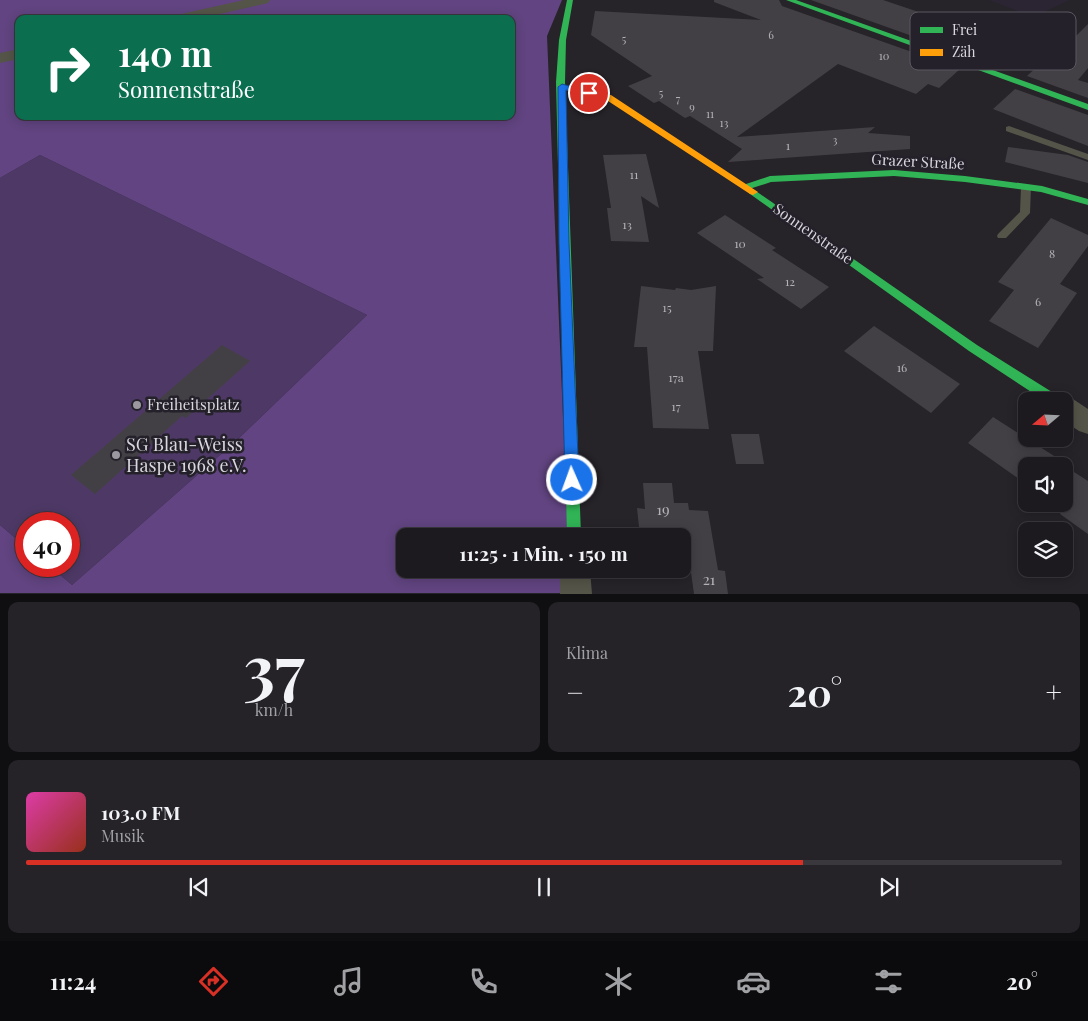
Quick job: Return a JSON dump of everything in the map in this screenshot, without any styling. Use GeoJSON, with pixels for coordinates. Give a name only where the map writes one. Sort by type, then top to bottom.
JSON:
{"type":"FeatureCollection","features":[{"type":"Feature","properties":{"kind":"street"},"geometry":{"type":"LineString","coordinates":[[195,15],[264,0]]}},
{"type":"Feature","properties":{"kind":"street"},"geometry":{"type":"LineString","coordinates":[[570,0],[563,24],[562,87],[564,243],[574,528]]}},
{"type":"Feature","properties":{"kind":"street"},"geometry":{"type":"LineString","coordinates":[[789,0],[910,43]]}},
{"type":"Feature","properties":{"kind":"street"},"geometry":{"type":"LineString","coordinates":[[0,58],[15,55]]}},
{"type":"Feature","properties":{"kind":"street"},"geometry":{"type":"LineString","coordinates":[[985,70],[1088,107]]}},
{"type":"Feature","properties":{"kind":"street","name":"Sonnenstraße"},"geometry":{"type":"LineString","coordinates":[[562,87],[608,97],[746,187],[973,348],[1041,392]]}},
{"type":"Feature","properties":{"kind":"street","name":"Grazer Straße"},"geometry":{"type":"LineString","coordinates":[[746,187],[770,180],[894,173],[965,179],[1026,187],[1088,202]]}},
{"type":"Feature","properties":{"kind":"street"},"geometry":{"type":"LineString","coordinates":[[1073,413],[1088,423]]}},
{"type":"Feature","properties":{"kind":"street"},"geometry":{"type":"LineString","coordinates":[[575,578],[576,594]]}},
{"type":"Feature","properties":{"kind":"lane"},"geometry":{"type":"LineString","coordinates":[[1009,129],[1088,157]]}},
{"type":"Feature","properties":{"kind":"lane"},"geometry":{"type":"LineString","coordinates":[[1002,236],[1024,213],[1026,187]]}},
{"type":"Feature","properties":{"kind":"shaded area"},"geometry":{"type":"Polygon","coordinates":[[[0,0],[562,0],[547,36],[568,528],[396,528],[396,578],[570,578],[571,593],[0,593],[0,525],[15,538],[15,577],[63,577],[72,585],[236,441],[367,315],[40,155],[0,178],[0,0]]]}},
{"type":"Feature","properties":{"kind":"shaded area"},"geometry":{"type":"Polygon","coordinates":[[[989,0],[1070,0],[1044,12],[1020,12],[989,0]]]}},
{"type":"Feature","properties":{"kind":"shaded area","name":"Freiheitsplatz"},"geometry":{"type":"Polygon","coordinates":[[[40,155],[367,315],[236,441],[72,585],[63,577],[80,577],[80,512],[15,512],[15,538],[0,525],[0,178],[40,155]]]}},
{"type":"Feature","properties":{"kind":"building"},"geometry":{"type":"Polygon","coordinates":[[[714,0],[779,0],[782,6],[910,51],[910,70],[959,70],[939,88],[928,84],[916,94],[838,64],[737,137],[875,127],[868,133],[910,136],[910,149],[728,162],[742,149],[690,116],[685,118],[659,101],[654,103],[628,86],[652,76],[591,35],[595,11],[761,20],[714,2],[714,0]]]}},
{"type":"Feature","properties":{"kind":"building"},"geometry":{"type":"Polygon","coordinates":[[[811,0],[883,0],[919,12],[910,12],[910,35],[811,0]]]}},
{"type":"Feature","properties":{"kind":"building"},"geometry":{"type":"Polygon","coordinates":[[[1088,24],[1088,68],[1078,80],[1088,83],[1088,98],[1027,76],[1033,70],[1076,70],[1076,36],[1088,24]]]}},
{"type":"Feature","properties":{"kind":"building"},"geometry":{"type":"Polygon","coordinates":[[[1015,89],[1088,115],[1088,146],[993,109],[1015,89]]]}},
{"type":"Feature","properties":{"kind":"building"},"geometry":{"type":"Polygon","coordinates":[[[1008,147],[1068,155],[1088,162],[1088,183],[1005,162],[1008,147]]]}},
{"type":"Feature","properties":{"kind":"building"},"geometry":{"type":"Polygon","coordinates":[[[646,154],[659,208],[641,196],[649,242],[611,241],[607,208],[611,208],[603,155],[646,154]]]}},
{"type":"Feature","properties":{"kind":"building"},"geometry":{"type":"Polygon","coordinates":[[[725,215],[776,248],[772,250],[829,287],[801,309],[757,279],[764,278],[697,233],[725,215]]]}},
{"type":"Feature","properties":{"kind":"building"},"geometry":{"type":"Polygon","coordinates":[[[1051,218],[1088,235],[1088,246],[1060,284],[1077,293],[1038,348],[989,321],[1014,290],[998,282],[1051,218]]]}},
{"type":"Feature","properties":{"kind":"building"},"geometry":{"type":"Polygon","coordinates":[[[641,286],[691,290],[716,286],[713,351],[698,351],[709,429],[653,428],[647,347],[634,347],[641,286]]]}},
{"type":"Feature","properties":{"kind":"building"},"geometry":{"type":"Polygon","coordinates":[[[874,326],[960,384],[931,413],[844,351],[874,326]]]}},
{"type":"Feature","properties":{"kind":"building"},"geometry":{"type":"Polygon","coordinates":[[[222,345],[250,361],[186,418],[182,416],[95,494],[71,475],[222,345]]]}},
{"type":"Feature","properties":{"kind":"building"},"geometry":{"type":"Polygon","coordinates":[[[993,417],[1018,433],[1018,448],[1042,448],[1056,457],[1018,457],[1018,478],[968,443],[993,417]]]}},
{"type":"Feature","properties":{"kind":"building"},"geometry":{"type":"Polygon","coordinates":[[[731,434],[759,434],[764,464],[736,464],[731,434]]]}},
{"type":"Feature","properties":{"kind":"building"},"geometry":{"type":"Polygon","coordinates":[[[1073,471],[1088,481],[1088,534],[1060,514],[1061,512],[1073,512],[1073,471]]]}},
{"type":"Feature","properties":{"kind":"building"},"geometry":{"type":"Polygon","coordinates":[[[643,483],[672,483],[674,503],[688,503],[689,510],[708,511],[718,570],[725,571],[728,594],[694,594],[691,572],[691,528],[639,528],[637,508],[645,509],[643,483]]]}},
{"type":"Feature","properties":{"kind":"traffic: fast"},"geometry":{"type":"LineString","coordinates":[[570,0],[562,40],[560,82],[574,528]]}},
{"type":"Feature","properties":{"kind":"traffic: fast"},"geometry":{"type":"LineString","coordinates":[[789,0],[910,43]]}},
{"type":"Feature","properties":{"kind":"traffic: fast"},"geometry":{"type":"LineString","coordinates":[[985,70],[1088,107]]}},
{"type":"Feature","properties":{"kind":"traffic: fast"},"geometry":{"type":"LineString","coordinates":[[746,187],[770,179],[894,173],[965,179],[1042,189],[1088,202]]}},
{"type":"Feature","properties":{"kind":"traffic: fast"},"geometry":{"type":"LineString","coordinates":[[753,192],[973,348],[1041,392]]}},
{"type":"Feature","properties":{"kind":"traffic: slow"},"geometry":{"type":"LineString","coordinates":[[562,87],[608,97],[753,192]]}},
{"type":"Feature","properties":{"kind":"place","name":"Freiheitsplatz"},"geometry":{"type":"Point","coordinates":[137,405]}},
{"type":"Feature","properties":{"kind":"place","name":"SG Blau-Weiss Haspe 1968 e.V."},"geometry":{"type":"Point","coordinates":[116,455]}},
{"type":"Feature","properties":{"kind":"route"},"geometry":{"type":"LineString","coordinates":[[572,480],[564,243],[562,87],[589,93]]}}]}
